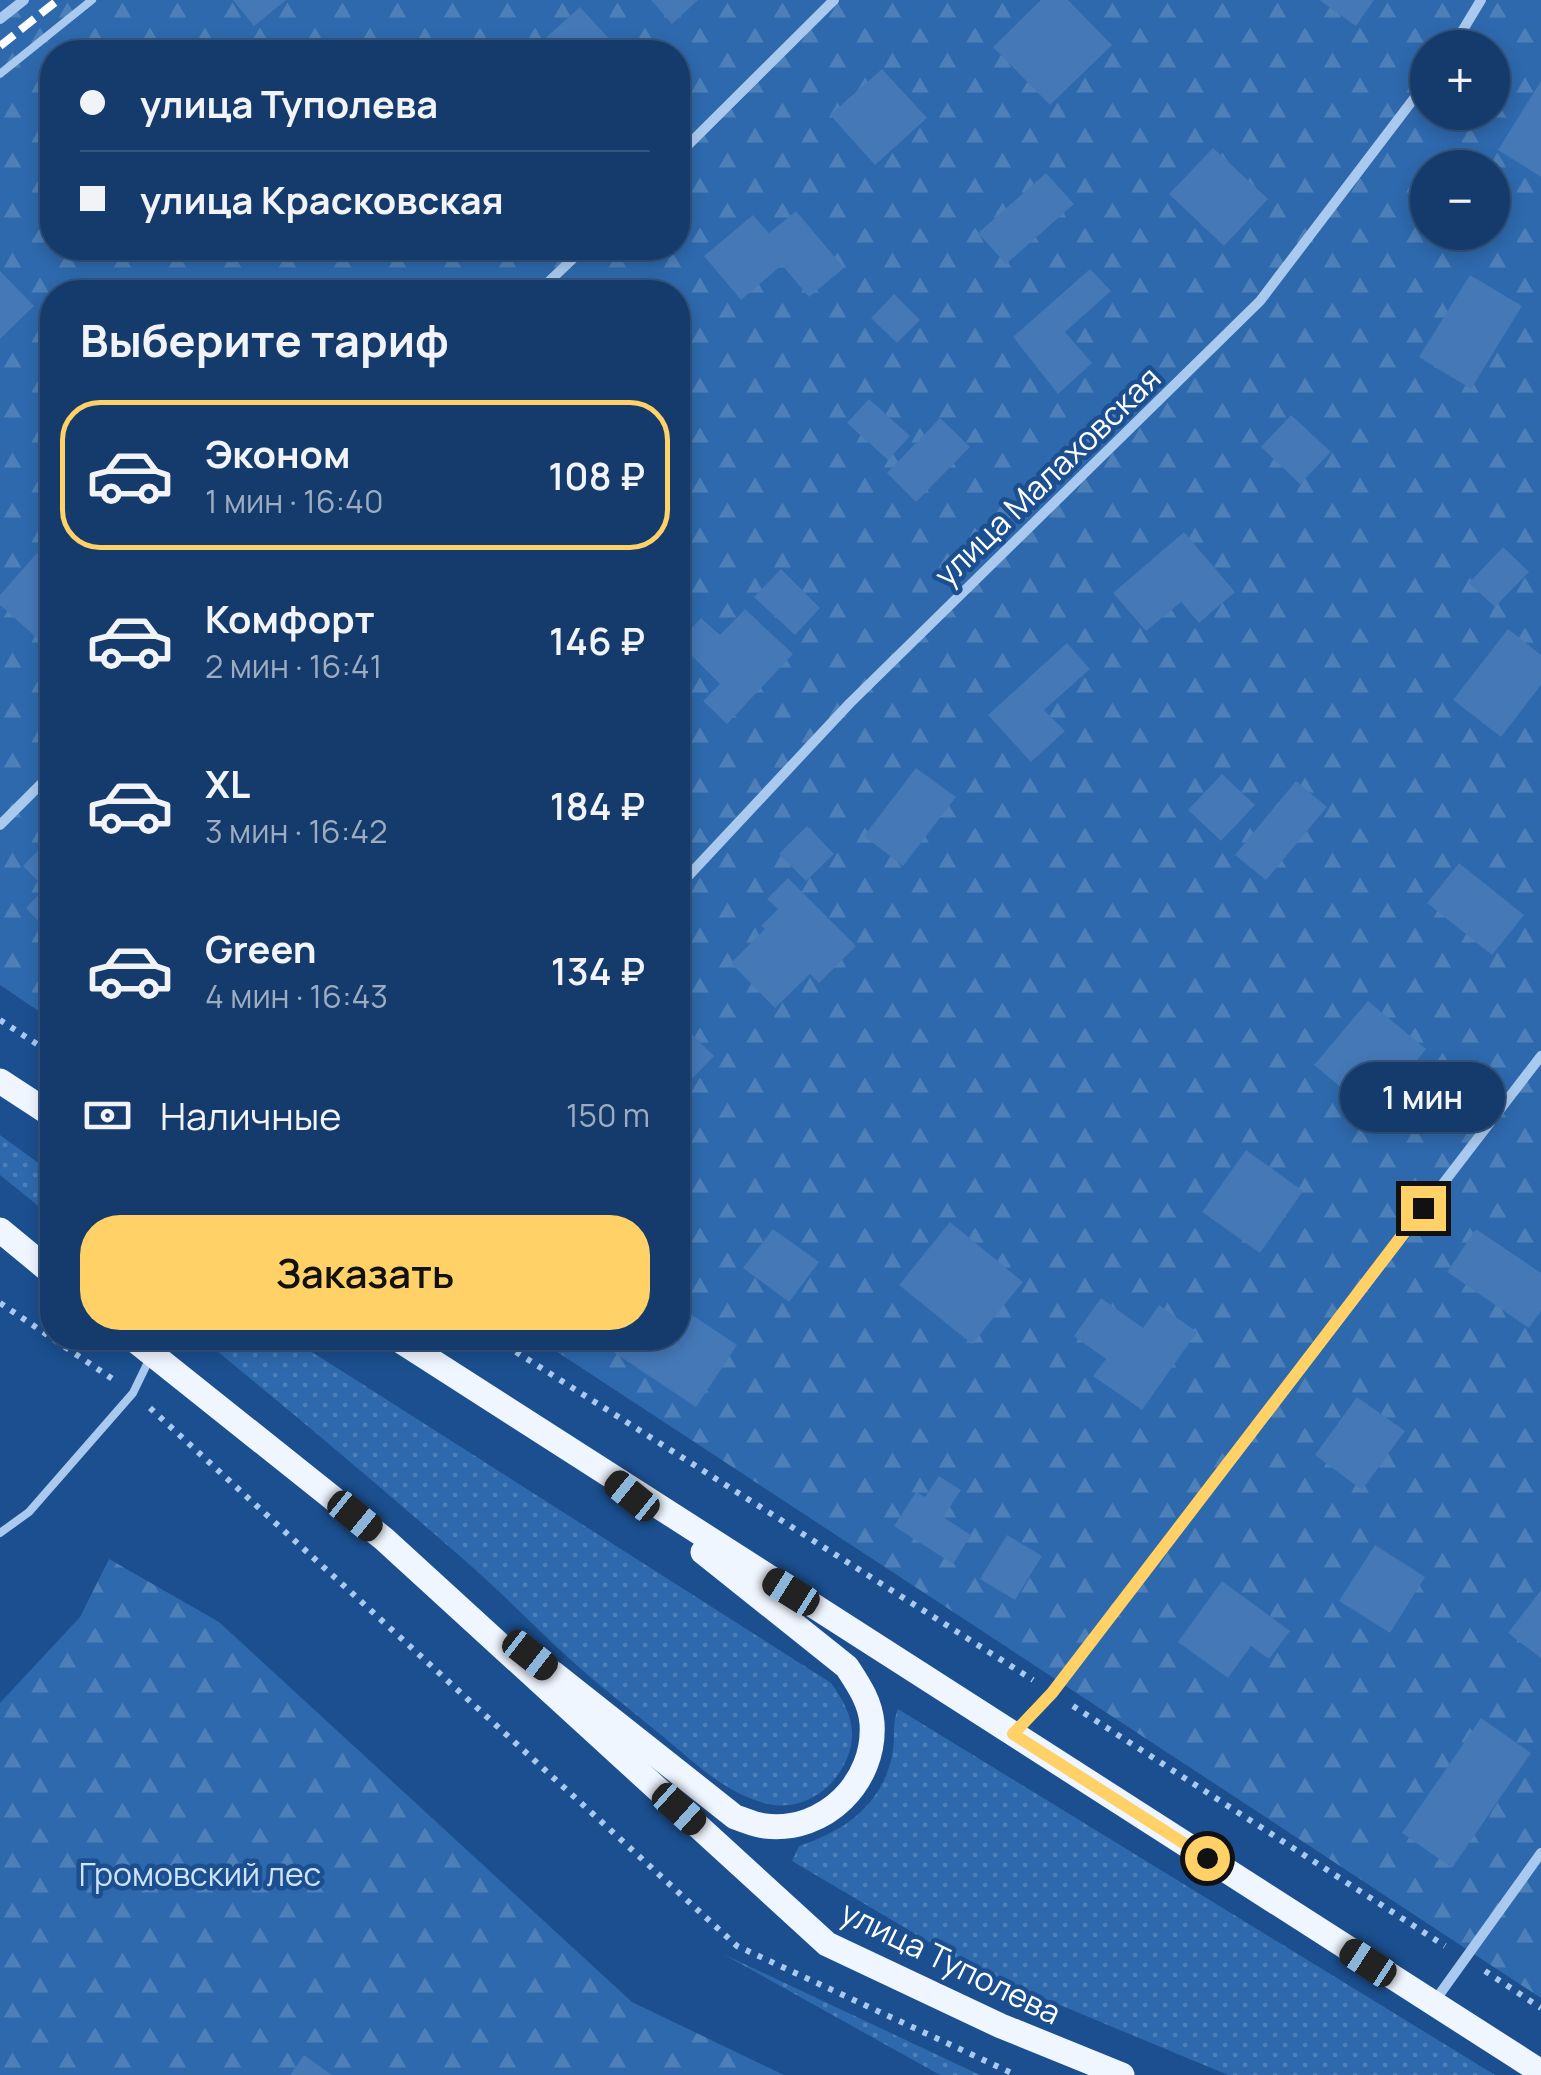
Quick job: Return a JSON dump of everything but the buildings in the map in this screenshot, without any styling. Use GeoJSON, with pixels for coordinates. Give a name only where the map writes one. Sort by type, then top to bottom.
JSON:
{"type":"FeatureCollection","features":[{"type":"Feature","properties":{"kind":"main road"},"geometry":{"type":"LineString","coordinates":[[0,1080],[40,1106]]}},
{"type":"Feature","properties":{"kind":"main road"},"geometry":{"type":"LineString","coordinates":[[0,1230],[40,1263]]}},
{"type":"Feature","properties":{"kind":"main road","name":"улица Туполева"},"geometry":{"type":"LineString","coordinates":[[147,1350],[384,1539],[827,1944],[1002,2026],[1122,2075]]}},
{"type":"Feature","properties":{"kind":"main road"},"geometry":{"type":"LineString","coordinates":[[414,1350],[1541,2072]]}},
{"type":"Feature","properties":{"kind":"main road"},"geometry":{"type":"LineString","coordinates":[[384,1539],[735,1817],[763,1826],[792,1826],[820,1816],[844,1800],[862,1776],[871,1748],[872,1719],[863,1691],[846,1667],[601,1471]]}},
{"type":"Feature","properties":{"kind":"street"},"geometry":{"type":"LineString","coordinates":[[0,18],[24,0]]}},
{"type":"Feature","properties":{"kind":"street"},"geometry":{"type":"LineString","coordinates":[[690,143],[834,0]]}},
{"type":"Feature","properties":{"kind":"street"},"geometry":{"type":"LineString","coordinates":[[1463,30],[1482,0]]}},
{"type":"Feature","properties":{"kind":"street","name":"улица Малаховская"},"geometry":{"type":"LineString","coordinates":[[690,874],[850,703],[1260,301],[1410,104]]}},
{"type":"Feature","properties":{"kind":"street"},"geometry":{"type":"LineString","coordinates":[[551,280],[571,260]]}},
{"type":"Feature","properties":{"kind":"street"},"geometry":{"type":"LineString","coordinates":[[0,825],[40,785]]}},
{"type":"Feature","properties":{"kind":"street"},"geometry":{"type":"LineString","coordinates":[[1013,1734],[1052,1693],[1541,1056]]}},
{"type":"Feature","properties":{"kind":"street"},"geometry":{"type":"LineString","coordinates":[[1432,2004],[1541,1853]]}},
{"type":"Feature","properties":{"kind":"lane"},"geometry":{"type":"LineString","coordinates":[[42,40],[92,0]]}},
{"type":"Feature","properties":{"kind":"lane"},"geometry":{"type":"LineString","coordinates":[[0,74],[40,42]]}},
{"type":"Feature","properties":{"kind":"lane"},"geometry":{"type":"LineString","coordinates":[[0,1534],[29,1512],[132,1393],[141,1350]]}},
{"type":"Feature","properties":{"kind":"path"},"geometry":{"type":"LineString","coordinates":[[0,1020],[40,1046]]}},
{"type":"Feature","properties":{"kind":"path"},"geometry":{"type":"LineString","coordinates":[[0,1303],[40,1330]]}},
{"type":"Feature","properties":{"kind":"path"},"geometry":{"type":"LineString","coordinates":[[69,1350],[132,1393],[737,1946],[1016,2075]]}},
{"type":"Feature","properties":{"kind":"path"},"geometry":{"type":"LineString","coordinates":[[513,1350],[1541,2008]]}},
{"type":"Feature","properties":{"kind":"green space"},"geometry":{"type":"Polygon","coordinates":[[[0,0],[1541,0],[1541,1998],[554,1350],[690,1350],[690,280],[40,280],[40,1012],[0,985],[0,0]]]}},
{"type":"Feature","properties":{"kind":"green space"},"geometry":{"type":"Polygon","coordinates":[[[0,1135],[40,1164],[40,1207],[0,1175],[0,1135]]]}},
{"type":"Feature","properties":{"kind":"green space"},"geometry":{"type":"Polygon","coordinates":[[[215,1350],[309,1350],[831,1683],[846,1707],[851,1725],[851,1743],[844,1765],[818,1794],[794,1804],[768,1804],[738,1793],[710,1775],[584,1671],[462,1558],[215,1350]]]}},
{"type":"Feature","properties":{"kind":"green space","name":"Громовский лес"},"geometry":{"type":"Polygon","coordinates":[[[109,1559],[219,1622],[632,2002],[784,2075],[0,2075],[0,1703],[80,1617],[109,1559]]]}},
{"type":"Feature","properties":{"kind":"green space"},"geometry":{"type":"Polygon","coordinates":[[[898,1709],[1495,2075],[1228,2075],[978,1971],[792,1861],[799,1846],[831,1833],[870,1802],[887,1774],[898,1709]]]}},
{"type":"Feature","properties":{"kind":"green space"},"geometry":{"type":"Polygon","coordinates":[[[723,1954],[980,2075],[940,2075],[723,1954]]]}},
{"type":"Feature","properties":{"kind":"railway"},"geometry":{"type":"LineString","coordinates":[[0,46],[58,0]]}},
{"type":"Feature","properties":{"kind":"route"},"geometry":{"type":"LineString","coordinates":[[1207,1858],[1013,1734],[1052,1693],[1423,1208]]}}]}
